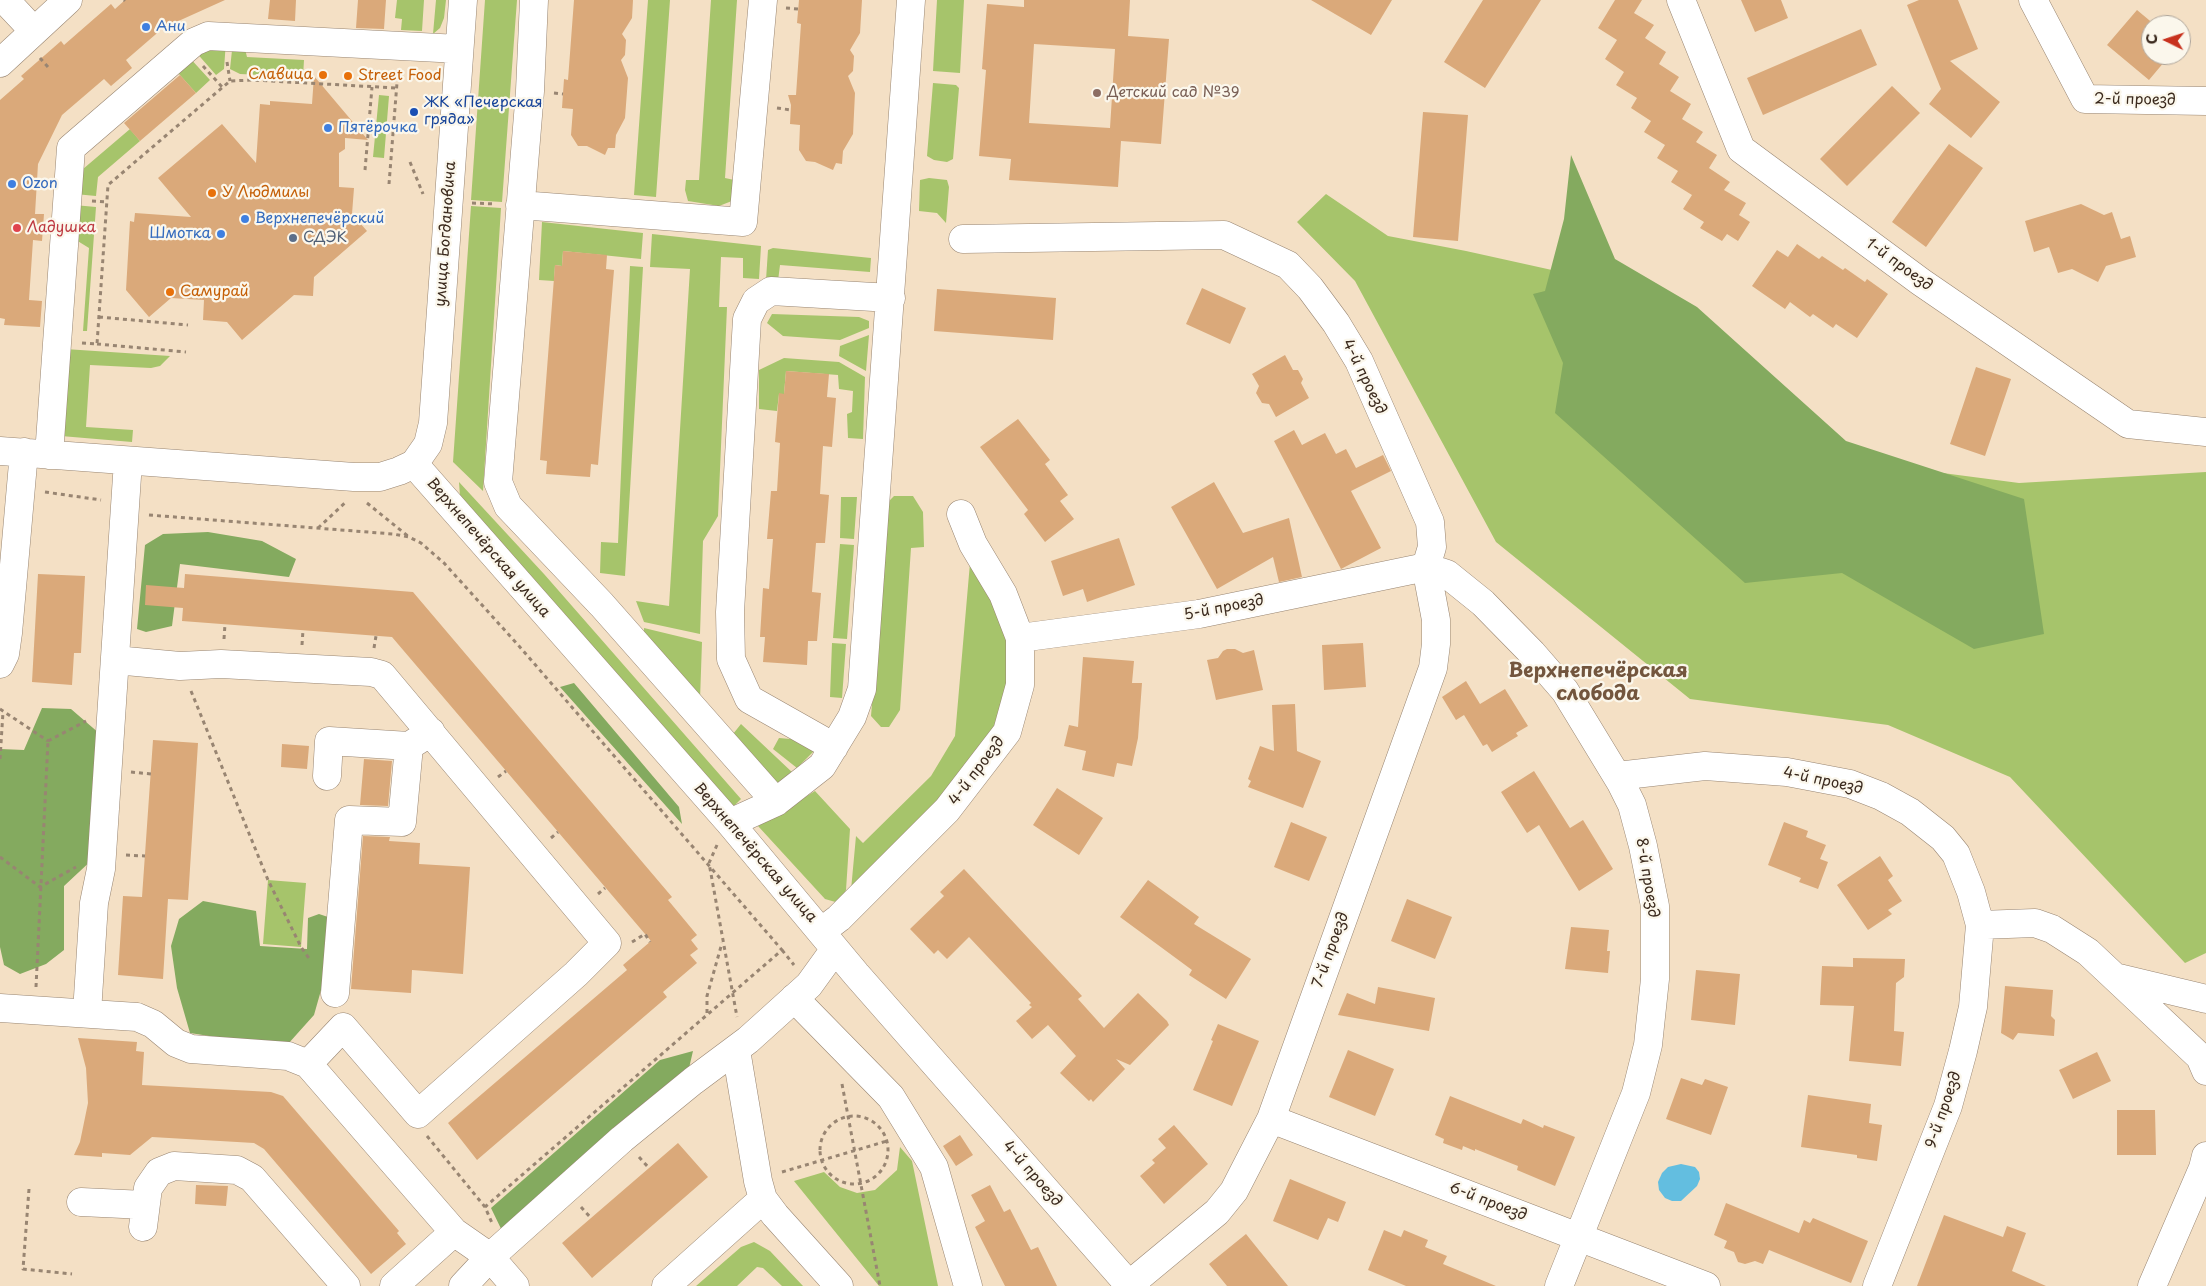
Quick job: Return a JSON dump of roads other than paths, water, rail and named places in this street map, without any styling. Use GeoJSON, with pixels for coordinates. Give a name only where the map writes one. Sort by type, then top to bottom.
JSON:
{"type":"FeatureCollection","features":[{"type":"Feature","properties":{"kind":"street"},"geometry":{"type":"LineString","coordinates":[[5,0],[34,31]]}},
{"type":"Feature","properties":{"kind":"street"},"geometry":{"type":"LineString","coordinates":[[0,62],[68,0]]}},
{"type":"Feature","properties":{"kind":"street","name":"улица Богдановича"},"geometry":{"type":"LineString","coordinates":[[414,464],[428,444],[433,423],[463,0]]}},
{"type":"Feature","properties":{"kind":"street"},"geometry":{"type":"LineString","coordinates":[[534,0],[530,91],[498,482],[508,506],[602,605],[776,802]]}},
{"type":"Feature","properties":{"kind":"street"},"geometry":{"type":"LineString","coordinates":[[520,205],[744,222],[763,0]]}},
{"type":"Feature","properties":{"kind":"street"},"geometry":{"type":"LineString","coordinates":[[730,823],[776,802],[822,766],[852,717],[862,689],[911,0]]}},
{"type":"Feature","properties":{"kind":"street","name":"1-й проезд"},"geometry":{"type":"LineString","coordinates":[[1680,0],[1741,149],[1921,282],[2128,424],[2206,432]]}},
{"type":"Feature","properties":{"kind":"street","name":"2-й проезд"},"geometry":{"type":"LineString","coordinates":[[2033,0],[2085,99],[2206,101]]}},
{"type":"Feature","properties":{"kind":"street"},"geometry":{"type":"LineString","coordinates":[[0,664],[5,654],[8,633],[24,453],[57,341],[71,148],[194,42],[208,36],[459,49]]}},
{"type":"Feature","properties":{"kind":"street","name":"4-й проезд"},"geometry":{"type":"LineString","coordinates":[[963,239],[1224,235],[1288,265],[1310,288],[1336,323],[1359,361],[1430,522],[1432,548],[1426,567]]}},
{"type":"Feature","properties":{"kind":"street"},"geometry":{"type":"LineString","coordinates":[[834,747],[749,699],[731,658],[730,612],[747,319],[756,301],[771,291],[890,298]]}},
{"type":"Feature","properties":{"kind":"street"},"geometry":{"type":"LineString","coordinates":[[24,453],[367,477],[380,477],[414,464]]}},
{"type":"Feature","properties":{"kind":"street"},"geometry":{"type":"LineString","coordinates":[[87,1013],[94,903],[101,869],[128,461]]}},
{"type":"Feature","properties":{"kind":"street","name":"Верхнепечёрская улица"},"geometry":{"type":"LineString","coordinates":[[414,464],[730,823],[828,940]]}},
{"type":"Feature","properties":{"kind":"street","name":"4-й проезд"},"geometry":{"type":"LineString","coordinates":[[961,514],[973,544],[1003,594],[1020,638],[1020,685],[1007,732],[947,810],[839,918],[828,940],[1130,1285]]}},
{"type":"Feature","properties":{"kind":"street","name":"5-й проезд"},"geometry":{"type":"LineString","coordinates":[[1020,638],[1199,614],[1426,567]]}},
{"type":"Feature","properties":{"kind":"street","name":"8-й проезд"},"geometry":{"type":"LineString","coordinates":[[1426,567],[1447,574],[1482,603],[1532,653],[1565,691],[1617,776],[1632,805],[1647,863],[1655,906],[1655,979],[1648,1045],[1636,1093],[1559,1286]]}},
{"type":"Feature","properties":{"kind":"street","name":"7-й проезд"},"geometry":{"type":"LineString","coordinates":[[1130,1285],[1217,1212],[1234,1191],[1270,1119],[1433,668],[1436,620],[1426,567]]}},
{"type":"Feature","properties":{"kind":"street"},"geometry":{"type":"LineString","coordinates":[[115,660],[180,666],[222,664],[371,672],[382,675],[420,739],[607,943],[576,974],[418,1114],[338,1008]]}},
{"type":"Feature","properties":{"kind":"street"},"geometry":{"type":"LineString","coordinates":[[327,776],[329,741],[420,739]]}},
{"type":"Feature","properties":{"kind":"street"},"geometry":{"type":"LineString","coordinates":[[308,1064],[338,1008],[349,820],[402,822],[420,739]]}},
{"type":"Feature","properties":{"kind":"street","name":"4-й проезд"},"geometry":{"type":"LineString","coordinates":[[1617,776],[1704,766],[1787,772],[1850,784],[1881,796],[1910,812],[1943,838],[1956,854],[1971,892],[1980,925]]}},
{"type":"Feature","properties":{"kind":"street"},"geometry":{"type":"LineString","coordinates":[[1980,925],[2035,923],[2052,928],[2088,952],[2200,1057],[2206,1071]]}},
{"type":"Feature","properties":{"kind":"street","name":"9-й проезд"},"geometry":{"type":"LineString","coordinates":[[1877,1286],[1948,1106],[1964,1051],[1973,1007],[1980,925]]}},
{"type":"Feature","properties":{"kind":"street"},"geometry":{"type":"LineString","coordinates":[[463,1286],[496,1252],[622,1139],[694,1080],[742,1045],[794,998],[808,984],[828,940]]}},
{"type":"Feature","properties":{"kind":"street"},"geometry":{"type":"LineString","coordinates":[[2114,977],[2206,999]]}},
{"type":"Feature","properties":{"kind":"street"},"geometry":{"type":"LineString","coordinates":[[794,998],[891,1097],[934,1167],[968,1286]]}},
{"type":"Feature","properties":{"kind":"street"},"geometry":{"type":"LineString","coordinates":[[0,1008],[137,1017],[153,1024],[176,1043],[192,1049],[288,1056],[308,1064],[454,1232],[496,1252],[515,1286]]}},
{"type":"Feature","properties":{"kind":"street"},"geometry":{"type":"LineString","coordinates":[[742,1045],[758,1181],[763,1199],[839,1286]]}},
{"type":"Feature","properties":{"kind":"street","name":"6-й проезд"},"geometry":{"type":"LineString","coordinates":[[1270,1119],[1706,1286]]}},
{"type":"Feature","properties":{"kind":"street"},"geometry":{"type":"LineString","coordinates":[[2152,1286],[2203,1168],[2206,1156]]}},
{"type":"Feature","properties":{"kind":"street"},"geometry":{"type":"LineString","coordinates":[[81,1202],[144,1216],[148,1188],[159,1172],[174,1166],[237,1170],[252,1178],[346,1286]]}},
{"type":"Feature","properties":{"kind":"street"},"geometry":{"type":"LineString","coordinates":[[666,1286],[763,1199]]}},
{"type":"Feature","properties":{"kind":"street"},"geometry":{"type":"LineString","coordinates":[[394,1286],[454,1232]]}},
{"type":"Feature","properties":{"kind":"water"},"geometry":{"type":"Polygon","coordinates":[[[1681,1164],[1695,1167],[1699,1172],[1700,1179],[1697,1186],[1681,1201],[1672,1201],[1665,1198],[1659,1190],[1658,1182],[1662,1173],[1668,1167],[1681,1164]]]}},
{"type":"Feature","properties":{"kind":"place","name":"Ани"},"geometry":{"type":"Point","coordinates":[146,27]}},
{"type":"Feature","properties":{"kind":"place","name":"Славица"},"geometry":{"type":"Point","coordinates":[323,75]}},
{"type":"Feature","properties":{"kind":"place","name":"Street Food"},"geometry":{"type":"Point","coordinates":[348,76]}},
{"type":"Feature","properties":{"kind":"place","name":"Детский сад №39"},"geometry":{"type":"Point","coordinates":[1097,93]}},
{"type":"Feature","properties":{"kind":"place","name":"ЖК «Печерская гряда»"},"geometry":{"type":"Point","coordinates":[414,112]}},
{"type":"Feature","properties":{"kind":"place","name":"Пятёрочка"},"geometry":{"type":"Point","coordinates":[328,128]}},
{"type":"Feature","properties":{"kind":"place","name":"Ozon"},"geometry":{"type":"Point","coordinates":[12,184]}},
{"type":"Feature","properties":{"kind":"place","name":"У Людмилы"},"geometry":{"type":"Point","coordinates":[212,193]}},
{"type":"Feature","properties":{"kind":"place","name":"Верхнепечёрский"},"geometry":{"type":"Point","coordinates":[245,219]}},
{"type":"Feature","properties":{"kind":"place","name":"Ладушка"},"geometry":{"type":"Point","coordinates":[17,228]}},
{"type":"Feature","properties":{"kind":"place","name":"Шмотка"},"geometry":{"type":"Point","coordinates":[221,234]}},
{"type":"Feature","properties":{"kind":"place","name":"СДЭК"},"geometry":{"type":"Point","coordinates":[293,238]}},
{"type":"Feature","properties":{"kind":"place","name":"Самурай"},"geometry":{"type":"Point","coordinates":[170,292]}},
{"type":"Feature","properties":{"kind":"district","name":"Верхнепечёрская слобода"},"geometry":{"type":"Point","coordinates":[1598,682]}}]}
